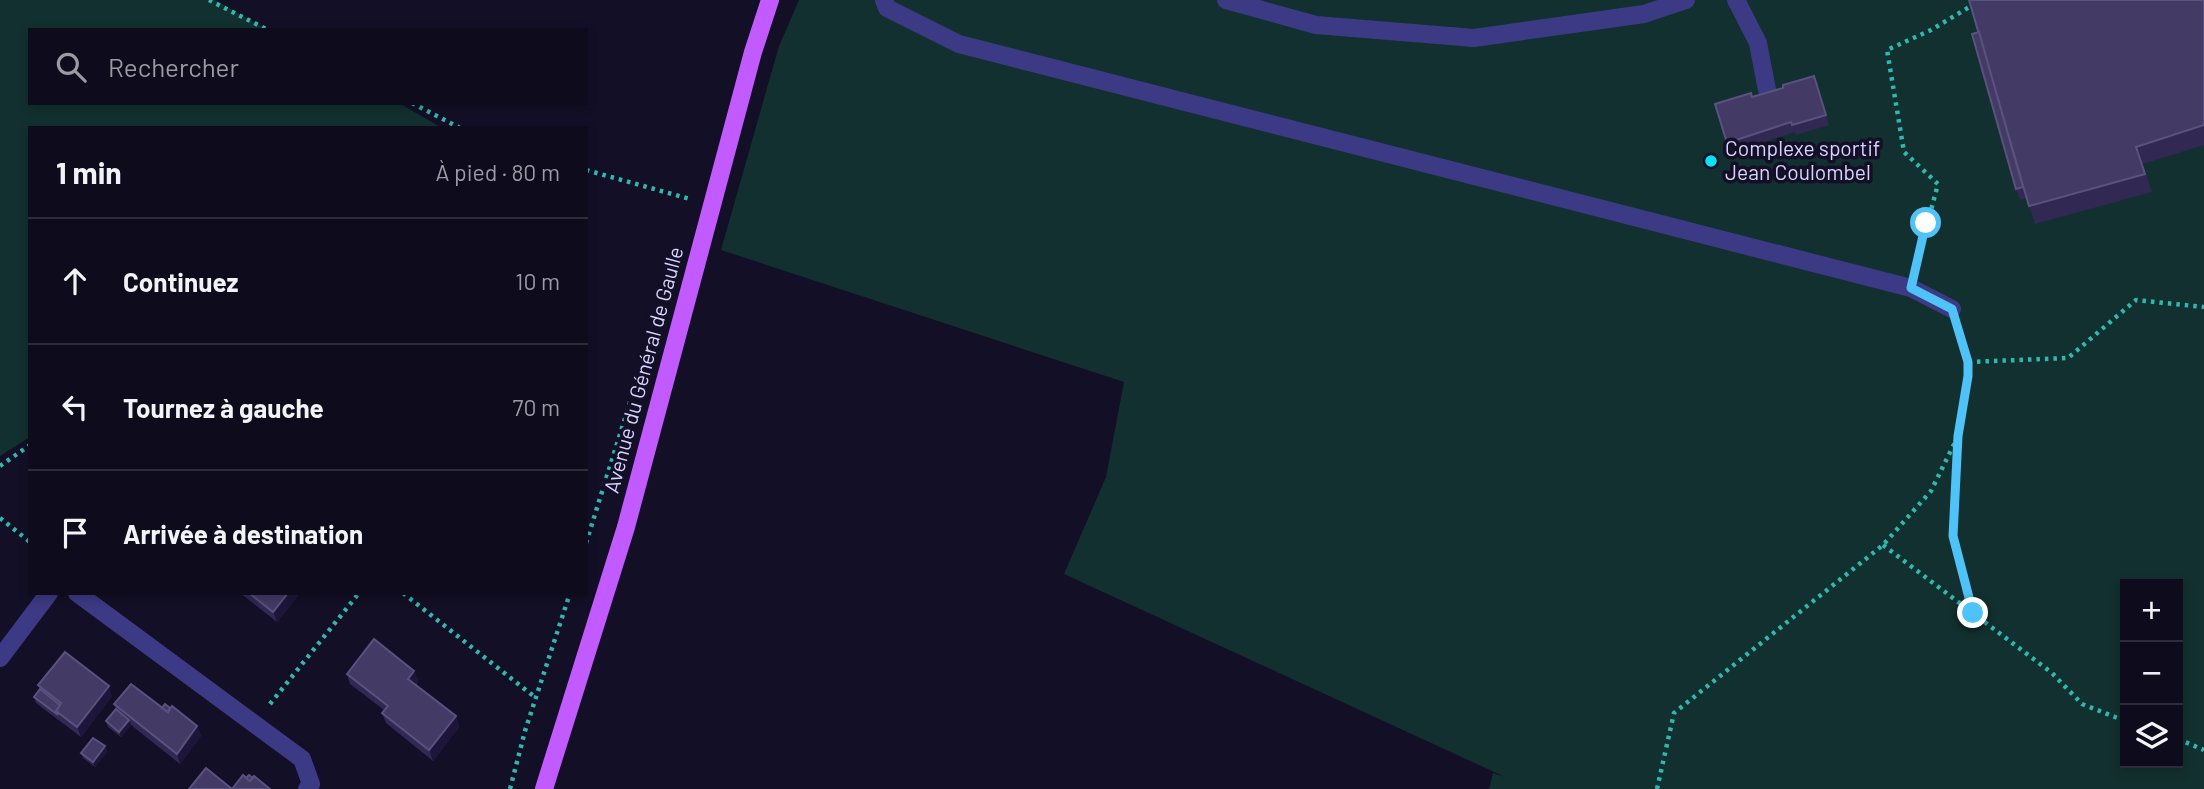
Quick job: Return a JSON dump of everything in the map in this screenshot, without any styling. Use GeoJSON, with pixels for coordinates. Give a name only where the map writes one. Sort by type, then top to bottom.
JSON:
{"type":"FeatureCollection","features":[{"type":"Feature","properties":{"kind":"main road","name":"Avenue du Général de Gaulle"},"geometry":{"type":"LineString","coordinates":[[544,789],[626,527],[711,205],[770,0]]}},
{"type":"Feature","properties":{"kind":"street"},"geometry":{"type":"LineString","coordinates":[[884,0],[887,8],[959,44],[1911,288],[1952,309]]}},
{"type":"Feature","properties":{"kind":"street"},"geometry":{"type":"LineString","coordinates":[[1226,0],[1316,25],[1474,38],[1644,14],[1686,0]]}},
{"type":"Feature","properties":{"kind":"street"},"geometry":{"type":"LineString","coordinates":[[1735,0],[1758,43],[1767,90]]}},
{"type":"Feature","properties":{"kind":"street"},"geometry":{"type":"LineString","coordinates":[[0,658],[47,595]]}},
{"type":"Feature","properties":{"kind":"street"},"geometry":{"type":"LineString","coordinates":[[81,595],[302,759],[311,784],[307,789]]}},
{"type":"Feature","properties":{"kind":"path"},"geometry":{"type":"LineString","coordinates":[[209,0],[264,28]]}},
{"type":"Feature","properties":{"kind":"path"},"geometry":{"type":"LineString","coordinates":[[1911,288],[1938,184],[1905,152],[1887,50],[1931,30],[1981,0]]}},
{"type":"Feature","properties":{"kind":"path"},"geometry":{"type":"LineString","coordinates":[[416,105],[456,126]]}},
{"type":"Feature","properties":{"kind":"path"},"geometry":{"type":"LineString","coordinates":[[588,171],[711,205]]}},
{"type":"Feature","properties":{"kind":"path"},"geometry":{"type":"LineString","coordinates":[[1968,362],[2068,358],[2136,300],[2204,307]]}},
{"type":"Feature","properties":{"kind":"path"},"geometry":{"type":"LineString","coordinates":[[1952,309],[1968,362],[1958,436],[1953,536],[1973,613]]}},
{"type":"Feature","properties":{"kind":"path"},"geometry":{"type":"LineString","coordinates":[[1657,789],[1674,713],[1883,545],[1931,491],[1958,436]]}},
{"type":"Feature","properties":{"kind":"path"},"geometry":{"type":"LineString","coordinates":[[0,466],[28,445]]}},
{"type":"Feature","properties":{"kind":"path"},"geometry":{"type":"LineString","coordinates":[[0,518],[28,540]]}},
{"type":"Feature","properties":{"kind":"path"},"geometry":{"type":"LineString","coordinates":[[1883,545],[2052,673],[2082,704],[2120,719]]}},
{"type":"Feature","properties":{"kind":"path"},"geometry":{"type":"LineString","coordinates":[[254,724],[357,595]]}},
{"type":"Feature","properties":{"kind":"path"},"geometry":{"type":"LineString","coordinates":[[405,595],[536,698]]}},
{"type":"Feature","properties":{"kind":"path"},"geometry":{"type":"LineString","coordinates":[[510,789],[569,595]]}},
{"type":"Feature","properties":{"kind":"path"},"geometry":{"type":"LineString","coordinates":[[2183,741],[2204,750]]}},
{"type":"Feature","properties":{"kind":"green space"},"geometry":{"type":"Polygon","coordinates":[[[0,0],[215,0],[264,28],[28,28],[28,105],[402,105],[439,126],[28,126],[28,438],[0,456],[0,0]]]}},
{"type":"Feature","properties":{"kind":"green space"},"geometry":{"type":"Polygon","coordinates":[[[799,0],[2204,0],[2204,789],[1489,789],[1493,773],[1505,777],[1064,574],[1106,477],[1124,382],[721,250],[779,46],[799,0]]]}},
{"type":"Feature","properties":{"kind":"building"},"geometry":{"type":"Polygon","coordinates":[[[1969,0],[2204,0],[2204,125],[2136,147],[2145,174],[2029,206],[1969,0]]]}},
{"type":"Feature","properties":{"kind":"building"},"geometry":{"type":"Polygon","coordinates":[[[1979,32],[2023,187],[2016,189],[1972,34],[1979,32]]]}},
{"type":"Feature","properties":{"kind":"building"},"geometry":{"type":"Polygon","coordinates":[[[1814,76],[1826,115],[1792,125],[1791,122],[1727,143],[1715,104],[1751,93],[1752,97],[1814,76]]]}},
{"type":"Feature","properties":{"kind":"building"},"geometry":{"type":"Polygon","coordinates":[[[252,595],[286,595],[273,612],[252,595]]]}},
{"type":"Feature","properties":{"kind":"building"},"geometry":{"type":"Polygon","coordinates":[[[374,639],[414,671],[408,679],[456,716],[429,750],[382,713],[388,706],[347,674],[374,639]]]}},
{"type":"Feature","properties":{"kind":"building"},"geometry":{"type":"Polygon","coordinates":[[[65,652],[109,686],[77,727],[56,711],[61,703],[38,685],[65,652]]]}},
{"type":"Feature","properties":{"kind":"building"},"geometry":{"type":"Polygon","coordinates":[[[131,684],[168,712],[172,706],[197,726],[177,754],[114,704],[131,684]]]}},
{"type":"Feature","properties":{"kind":"building"},"geometry":{"type":"Polygon","coordinates":[[[40,689],[60,705],[56,711],[58,715],[34,697],[40,689]]]}},
{"type":"Feature","properties":{"kind":"building"},"geometry":{"type":"Polygon","coordinates":[[[165,704],[170,708],[168,712],[162,708],[165,704]]]}},
{"type":"Feature","properties":{"kind":"building"},"geometry":{"type":"Polygon","coordinates":[[[116,709],[129,720],[119,732],[106,721],[116,709]]]}},
{"type":"Feature","properties":{"kind":"building"},"geometry":{"type":"Polygon","coordinates":[[[93,738],[105,746],[93,762],[81,753],[93,738]]]}},
{"type":"Feature","properties":{"kind":"building"},"geometry":{"type":"Polygon","coordinates":[[[206,768],[232,789],[189,789],[206,768]]]}},
{"type":"Feature","properties":{"kind":"building"},"geometry":{"type":"Polygon","coordinates":[[[243,775],[250,781],[254,776],[270,789],[232,789],[243,775]]]}},
{"type":"Feature","properties":{"kind":"place","name":"Complexe sportif Jean Coulombel"},"geometry":{"type":"Point","coordinates":[1711,161]}},
{"type":"Feature","properties":{"kind":"route"},"geometry":{"type":"LineString","coordinates":[[1926,223],[1911,288],[1952,309],[1968,362],[1958,436],[1953,536],[1973,613]]}}]}
